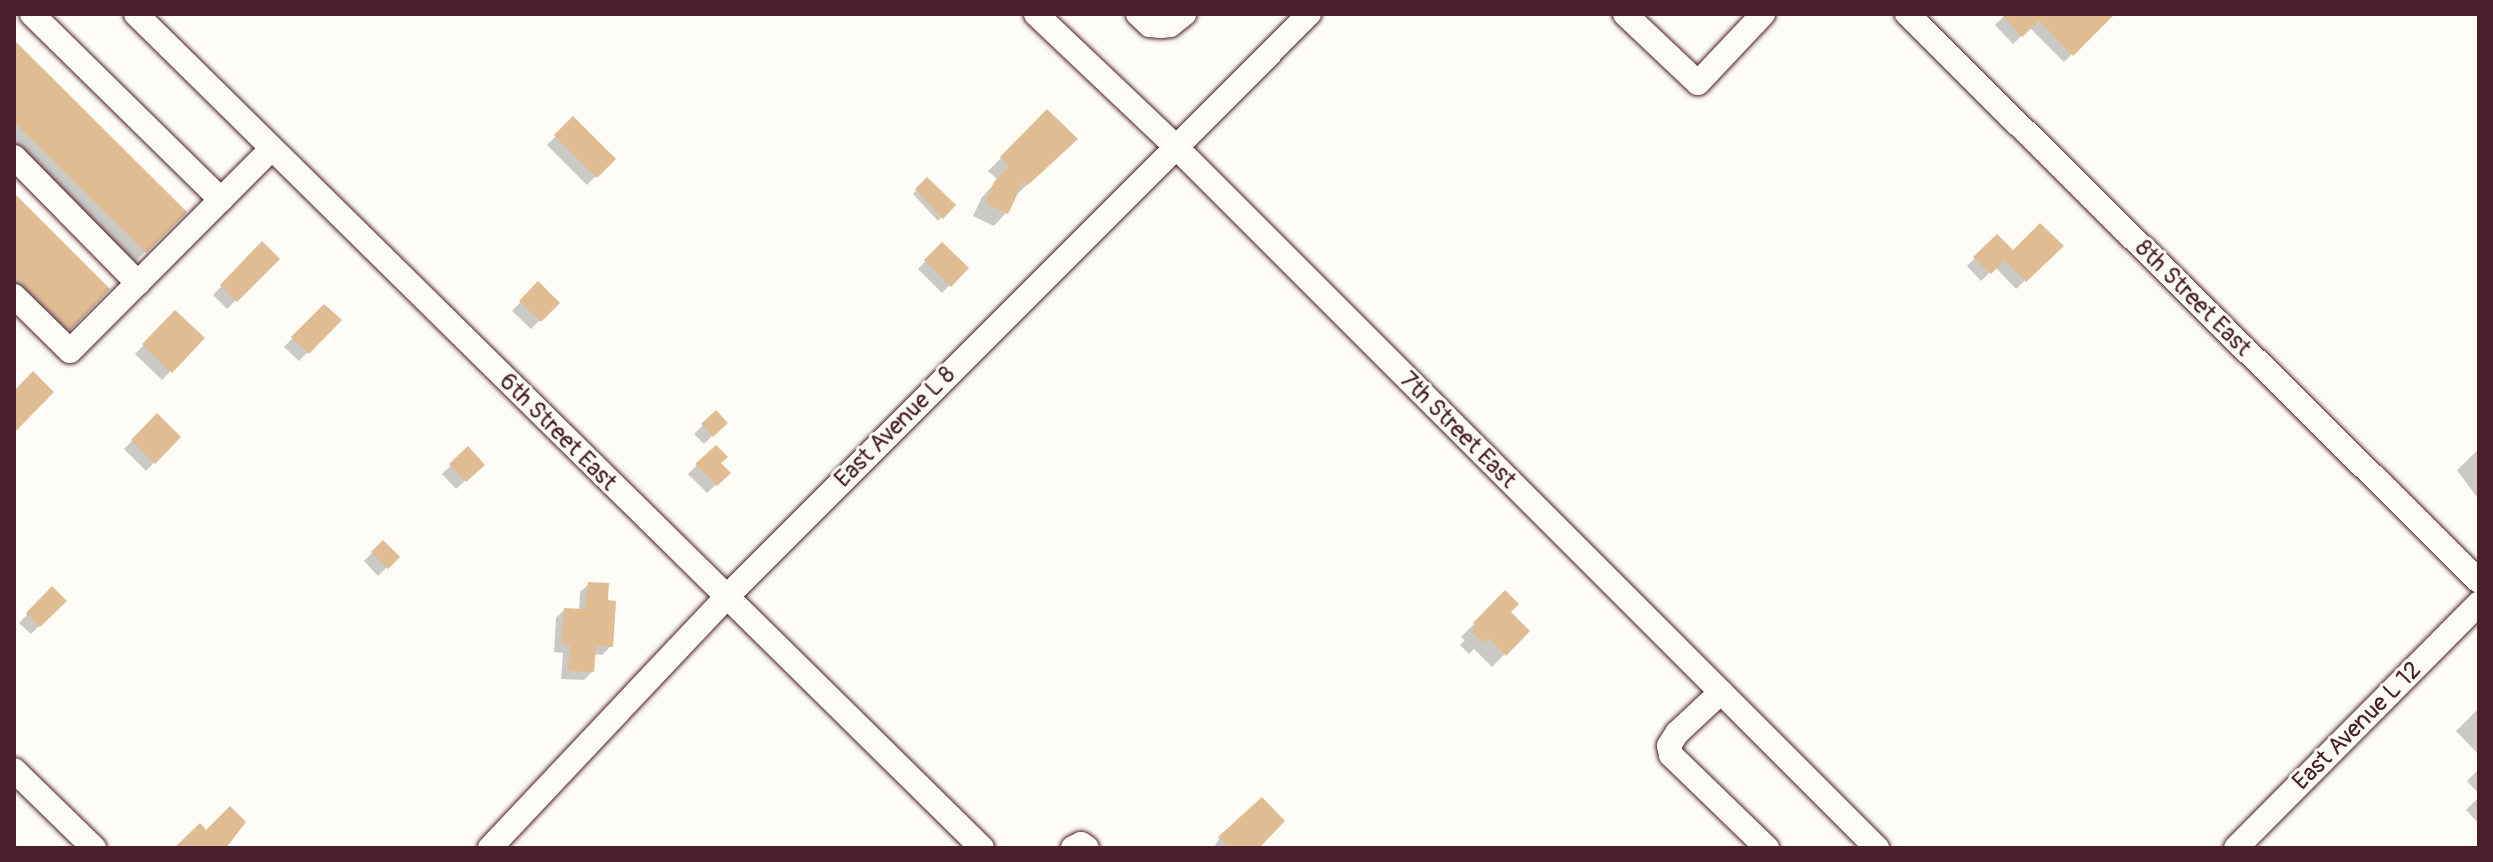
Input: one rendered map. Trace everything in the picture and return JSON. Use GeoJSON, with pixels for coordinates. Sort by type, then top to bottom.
{"type":"FeatureCollection","features":[{"type":"Feature","properties":{"kind":"street"},"geometry":{"type":"LineString","coordinates":[[14,19],[19,14]]}},
{"type":"Feature","properties":{"kind":"street"},"geometry":{"type":"LineString","coordinates":[[32,14],[221,200]]}},
{"type":"Feature","properties":{"kind":"street","name":"6th Street East"},"geometry":{"type":"LineString","coordinates":[[136,14],[982,848]]}},
{"type":"Feature","properties":{"kind":"street","name":"7th Street East"},"geometry":{"type":"LineString","coordinates":[[1036,14],[1175,146],[1877,848]]}},
{"type":"Feature","properties":{"kind":"street"},"geometry":{"type":"LineString","coordinates":[[1138,14],[1150,25],[1161,26],[1170,25],[1184,14]]}},
{"type":"Feature","properties":{"kind":"street","name":"East Avenue L 8"},"geometry":{"type":"LineString","coordinates":[[490,848],[726,598],[1309,14]]}},
{"type":"Feature","properties":{"kind":"street"},"geometry":{"type":"LineString","coordinates":[[1625,14],[1698,83],[1763,14]]}},
{"type":"Feature","properties":{"kind":"street","name":"8th Street East"},"geometry":{"type":"LineString","coordinates":[[1907,14],[2479,581]]}},
{"type":"Feature","properties":{"kind":"street"},"geometry":{"type":"LineString","coordinates":[[14,296],[70,351],[271,149]]}},
{"type":"Feature","properties":{"kind":"street"},"geometry":{"type":"LineString","coordinates":[[14,157],[138,283]]}},
{"type":"Feature","properties":{"kind":"street","name":"East Avenue L 12"},"geometry":{"type":"LineString","coordinates":[[2236,848],[2479,603]]}},
{"type":"Feature","properties":{"kind":"street"},"geometry":{"type":"LineString","coordinates":[[1721,692],[1677,733],[1669,746],[1671,755],[1767,848]]}},
{"type":"Feature","properties":{"kind":"street"},"geometry":{"type":"LineString","coordinates":[[14,770],[94,848]]}},
{"type":"Feature","properties":{"kind":"street"},"geometry":{"type":"LineString","coordinates":[[1073,848],[1081,844],[1087,848]]}},
{"type":"Feature","properties":{"kind":"building"},"geometry":{"type":"Polygon","coordinates":[[[2001,14],[2115,14],[2073,56],[2039,21],[2022,37],[2001,14]]]}},
{"type":"Feature","properties":{"kind":"building"},"geometry":{"type":"Polygon","coordinates":[[[14,40],[187,212],[146,253],[14,122],[14,40]]]}},
{"type":"Feature","properties":{"kind":"building"},"geometry":{"type":"Polygon","coordinates":[[[1047,109],[1078,139],[1028,185],[1023,182],[1008,214],[985,203],[994,182],[1009,166],[1000,157],[1047,109]]]}},
{"type":"Feature","properties":{"kind":"building"},"geometry":{"type":"Polygon","coordinates":[[[573,116],[616,159],[597,178],[554,135],[573,116]]]}},
{"type":"Feature","properties":{"kind":"building"},"geometry":{"type":"Polygon","coordinates":[[[927,177],[956,205],[943,219],[915,189],[927,177]]]}},
{"type":"Feature","properties":{"kind":"building"},"geometry":{"type":"Polygon","coordinates":[[[14,193],[110,289],[70,330],[14,275],[14,193]]]}},
{"type":"Feature","properties":{"kind":"building"},"geometry":{"type":"Polygon","coordinates":[[[2040,223],[2064,246],[2026,282],[2005,260],[1991,274],[1973,257],[1997,234],[2013,250],[2040,223]]]}},
{"type":"Feature","properties":{"kind":"building"},"geometry":{"type":"Polygon","coordinates":[[[262,241],[280,259],[237,302],[220,285],[262,241]]]}},
{"type":"Feature","properties":{"kind":"building"},"geometry":{"type":"Polygon","coordinates":[[[942,242],[969,268],[951,287],[924,260],[942,242]]]}},
{"type":"Feature","properties":{"kind":"building"},"geometry":{"type":"Polygon","coordinates":[[[538,281],[560,303],[541,322],[519,301],[538,281]]]}},
{"type":"Feature","properties":{"kind":"building"},"geometry":{"type":"Polygon","coordinates":[[[324,304],[342,320],[309,354],[291,337],[324,304]]]}},
{"type":"Feature","properties":{"kind":"building"},"geometry":{"type":"Polygon","coordinates":[[[175,310],[205,338],[172,373],[142,344],[175,310]]]}},
{"type":"Feature","properties":{"kind":"building"},"geometry":{"type":"Polygon","coordinates":[[[33,371],[54,392],[14,433],[14,391],[33,371]]]}},
{"type":"Feature","properties":{"kind":"building"},"geometry":{"type":"Polygon","coordinates":[[[716,410],[728,423],[713,437],[701,424],[716,410]]]}},
{"type":"Feature","properties":{"kind":"building"},"geometry":{"type":"Polygon","coordinates":[[[157,413],[181,437],[155,464],[131,440],[157,413]]]}},
{"type":"Feature","properties":{"kind":"building"},"geometry":{"type":"Polygon","coordinates":[[[716,445],[728,457],[721,463],[731,473],[717,486],[695,464],[716,445]]]}},
{"type":"Feature","properties":{"kind":"building"},"geometry":{"type":"Polygon","coordinates":[[[468,446],[485,465],[466,482],[449,464],[468,446]]]}},
{"type":"Feature","properties":{"kind":"building"},"geometry":{"type":"Polygon","coordinates":[[[383,540],[400,557],[388,569],[371,552],[383,540]]]}},
{"type":"Feature","properties":{"kind":"building"},"geometry":{"type":"Polygon","coordinates":[[[588,582],[609,583],[608,600],[616,601],[613,647],[596,646],[594,672],[568,671],[570,645],[561,644],[564,608],[585,609],[588,582]]]}},
{"type":"Feature","properties":{"kind":"building"},"geometry":{"type":"Polygon","coordinates":[[[52,586],[67,601],[40,627],[26,613],[52,586]]]}},
{"type":"Feature","properties":{"kind":"building"},"geometry":{"type":"Polygon","coordinates":[[[1505,590],[1519,604],[1511,612],[1530,631],[1506,656],[1488,638],[1483,643],[1471,631],[1476,626],[1473,623],[1505,590]]]}},
{"type":"Feature","properties":{"kind":"building"},"geometry":{"type":"Polygon","coordinates":[[[1262,797],[1285,821],[1259,848],[1229,848],[1218,837],[1262,797]]]}},
{"type":"Feature","properties":{"kind":"building"},"geometry":{"type":"Polygon","coordinates":[[[230,806],[246,822],[226,848],[174,848],[200,823],[206,830],[230,806]]]}}]}
